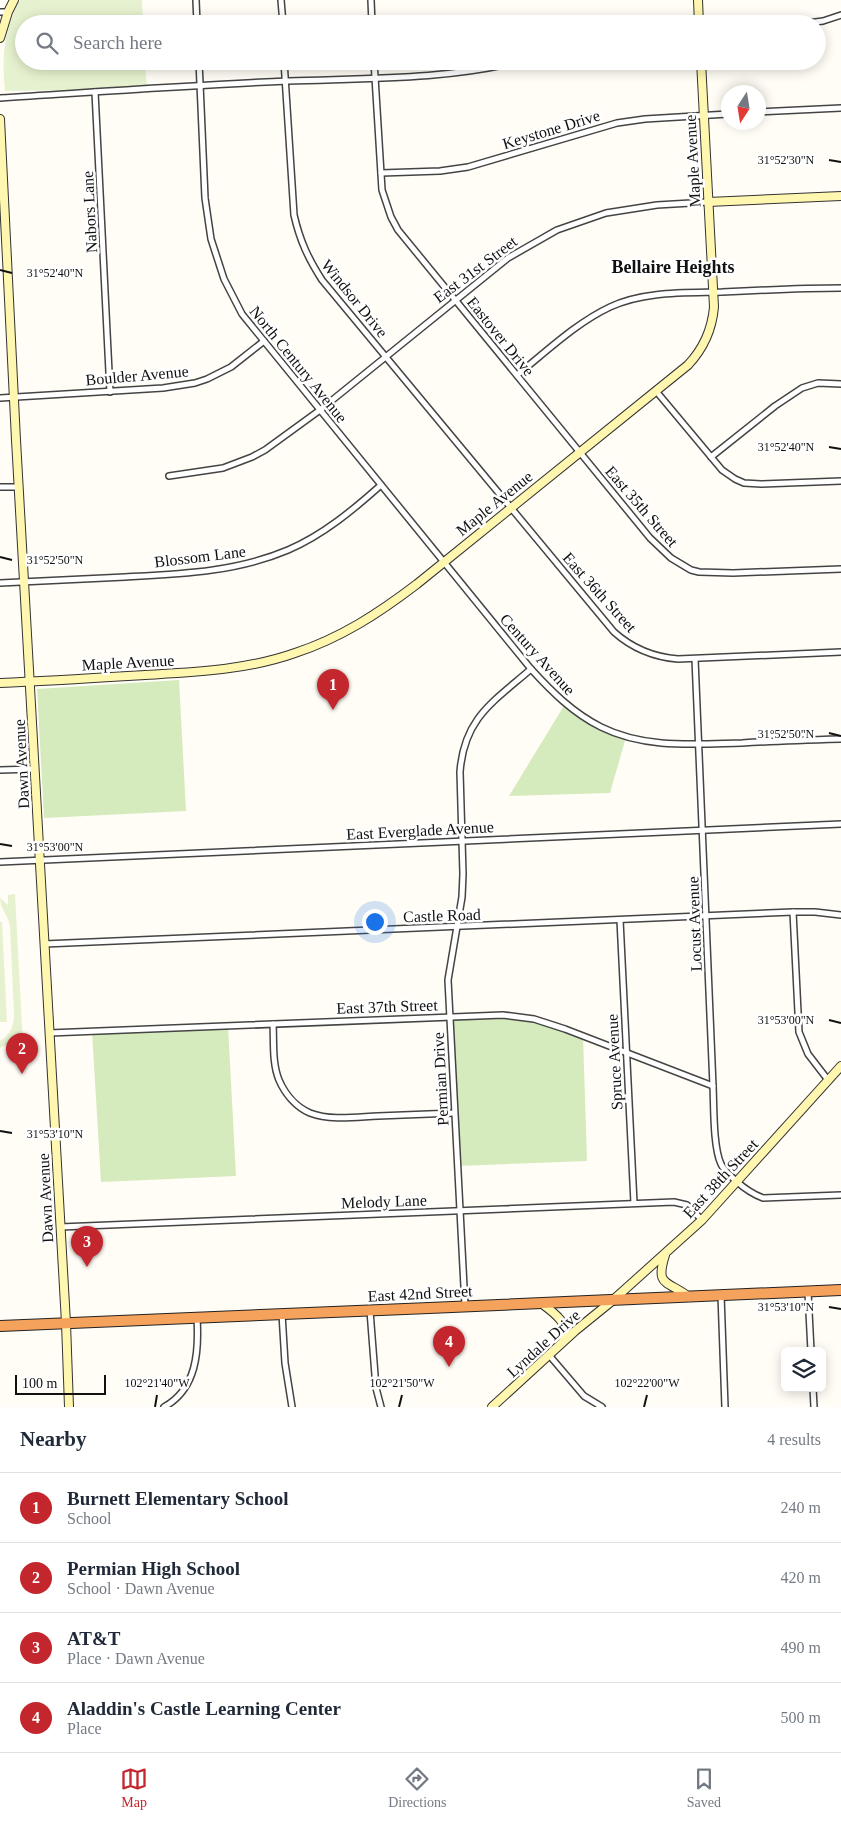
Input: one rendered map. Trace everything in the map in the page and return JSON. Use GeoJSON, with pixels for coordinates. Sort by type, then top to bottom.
{"type":"FeatureCollection","features":[{"type":"Feature","properties":{"kind":"highway","name":"East 42nd Street"},"geometry":{"type":"LineString","coordinates":[[0,1326],[841,1290]]}},
{"type":"Feature","properties":{"kind":"street"},"geometry":{"type":"LineString","coordinates":[[0,38],[4,12],[14,0]]}},
{"type":"Feature","properties":{"kind":"street"},"geometry":{"type":"LineString","coordinates":[[196,0],[197,15]]}},
{"type":"Feature","properties":{"kind":"street"},"geometry":{"type":"LineString","coordinates":[[281,0],[282,15]]}},
{"type":"Feature","properties":{"kind":"street"},"geometry":{"type":"LineString","coordinates":[[371,0],[372,15]]}},
{"type":"Feature","properties":{"kind":"street"},"geometry":{"type":"LineString","coordinates":[[698,0],[699,15]]}},
{"type":"Feature","properties":{"kind":"street"},"geometry":{"type":"LineString","coordinates":[[826,20],[841,15]]}},
{"type":"Feature","properties":{"kind":"street","name":"North Century Avenue"},"geometry":{"type":"LineString","coordinates":[[199,70],[206,198],[211,240],[224,280],[242,314],[444,562]]}},
{"type":"Feature","properties":{"kind":"street","name":"Windsor Drive"},"geometry":{"type":"LineString","coordinates":[[285,70],[294,215],[300,238],[309,260],[322,280],[510,507]]}},
{"type":"Feature","properties":{"kind":"street","name":"Eastover Drive"},"geometry":{"type":"LineString","coordinates":[[375,70],[382,190],[398,230],[580,451]]}},
{"type":"Feature","properties":{"kind":"street"},"geometry":{"type":"LineString","coordinates":[[0,98],[286,81],[375,78],[478,70]]}},
{"type":"Feature","properties":{"kind":"street","name":"Maple Avenue"},"geometry":{"type":"LineString","coordinates":[[0,683],[224,669],[250,665],[294,654],[324,642],[353,628],[395,601],[688,364],[704,345],[713,320],[702,70]]}},
{"type":"Feature","properties":{"kind":"street","name":"Nabors Lane"},"geometry":{"type":"LineString","coordinates":[[95,92],[110,392]]}},
{"type":"Feature","properties":{"kind":"street"},"geometry":{"type":"LineString","coordinates":[[766,112],[841,108]]}},
{"type":"Feature","properties":{"kind":"street","name":"Keystone Drive"},"geometry":{"type":"LineString","coordinates":[[381,173],[430,172],[458,169],[617,123],[721,114]]}},
{"type":"Feature","properties":{"kind":"street","name":"Dawn Avenue"},"geometry":{"type":"LineString","coordinates":[[0,120],[66,1323],[68,1407]]}},
{"type":"Feature","properties":{"kind":"street","name":"East 31st Street"},"geometry":{"type":"LineString","coordinates":[[169,476],[223,468],[252,458],[273,445],[320,410],[508,258],[557,230],[606,213],[656,205],[841,196]]}},
{"type":"Feature","properties":{"kind":"street"},"geometry":{"type":"LineString","coordinates":[[517,375],[602,311],[617,304],[646,296],[841,288]]}},
{"type":"Feature","properties":{"kind":"street","name":"Boulder Avenue"},"geometry":{"type":"LineString","coordinates":[[0,398],[181,386],[207,379],[244,359],[264,341]]}},
{"type":"Feature","properties":{"kind":"street"},"geometry":{"type":"LineString","coordinates":[[711,457],[775,406],[802,388],[818,382],[841,384]]}},
{"type":"Feature","properties":{"kind":"street"},"geometry":{"type":"LineString","coordinates":[[656,391],[729,476],[751,484],[841,482]]}},
{"type":"Feature","properties":{"kind":"street","name":"East 35th Street"},"geometry":{"type":"LineString","coordinates":[[580,451],[650,538],[671,558],[691,570],[711,573],[733,573],[841,569]]}},
{"type":"Feature","properties":{"kind":"street","name":"Blossom Lane"},"geometry":{"type":"LineString","coordinates":[[0,583],[195,573],[225,569],[253,562],[289,549],[323,531],[354,509],[381,485]]}},
{"type":"Feature","properties":{"kind":"street"},"geometry":{"type":"LineString","coordinates":[[0,487],[19,486]]}},
{"type":"Feature","properties":{"kind":"street","name":"East 36th Street"},"geometry":{"type":"LineString","coordinates":[[510,507],[603,620],[623,640],[641,651],[678,659],[841,652]]}},
{"type":"Feature","properties":{"kind":"street","name":"Century Avenue"},"geometry":{"type":"LineString","coordinates":[[444,562],[531,669],[565,704],[601,727],[622,736],[673,744],[841,739]]}},
{"type":"Feature","properties":{"kind":"street","name":"Locust Avenue"},"geometry":{"type":"LineString","coordinates":[[695,659],[716,1137],[720,1161],[737,1182]]}},
{"type":"Feature","properties":{"kind":"street","name":"Permian Drive"},"geometry":{"type":"LineString","coordinates":[[465,1306],[448,980],[462,897],[461,756],[472,726],[482,713],[531,669]]}},
{"type":"Feature","properties":{"kind":"street"},"geometry":{"type":"LineString","coordinates":[[0,770],[35,769]]}},
{"type":"Feature","properties":{"kind":"street","name":"East Everglade Avenue"},"geometry":{"type":"LineString","coordinates":[[0,862],[841,824]]}},
{"type":"Feature","properties":{"kind":"street"},"geometry":{"type":"LineString","coordinates":[[793,912],[799,1032],[808,1054],[828,1080]]}},
{"type":"Feature","properties":{"kind":"street","name":"Castle Road"},"geometry":{"type":"LineString","coordinates":[[44,944],[793,912],[841,915]]}},
{"type":"Feature","properties":{"kind":"street","name":"Spruce Avenue"},"geometry":{"type":"LineString","coordinates":[[620,920],[634,1203]]}},
{"type":"Feature","properties":{"kind":"street","name":"East 37th Street"},"geometry":{"type":"LineString","coordinates":[[49,1033],[503,1015],[534,1019],[565,1029],[713,1086]]}},
{"type":"Feature","properties":{"kind":"street"},"geometry":{"type":"LineString","coordinates":[[273,1024],[274,1057],[278,1078],[292,1100],[305,1110],[318,1116],[340,1118],[454,1113]]}},
{"type":"Feature","properties":{"kind":"street","name":"East 38th Street"},"geometry":{"type":"LineString","coordinates":[[612,1301],[702,1220],[841,1066]]}},
{"type":"Feature","properties":{"kind":"street"},"geometry":{"type":"LineString","coordinates":[[737,1182],[751,1193],[762,1198],[841,1195]]}},
{"type":"Feature","properties":{"kind":"street","name":"Melody Lane"},"geometry":{"type":"LineString","coordinates":[[60,1227],[634,1203],[682,1203],[691,1208],[702,1220]]}},
{"type":"Feature","properties":{"kind":"street"},"geometry":{"type":"LineString","coordinates":[[665,1253],[660,1268],[661,1276],[667,1284],[689,1297]]}},
{"type":"Feature","properties":{"kind":"street"},"geometry":{"type":"LineString","coordinates":[[808,1292],[811,1347]]}},
{"type":"Feature","properties":{"kind":"street"},"geometry":{"type":"LineString","coordinates":[[721,1295],[725,1407]]}},
{"type":"Feature","properties":{"kind":"street","name":"Lyndale Drive"},"geometry":{"type":"LineString","coordinates":[[492,1407],[563,1342],[612,1301]]}},
{"type":"Feature","properties":{"kind":"street"},"geometry":{"type":"LineString","coordinates":[[541,1303],[559,1318],[564,1325],[566,1333],[563,1342]]}},
{"type":"Feature","properties":{"kind":"street"},"geometry":{"type":"LineString","coordinates":[[370,1310],[376,1388],[381,1407]]}},
{"type":"Feature","properties":{"kind":"street"},"geometry":{"type":"LineString","coordinates":[[282,1314],[285,1363],[292,1407]]}},
{"type":"Feature","properties":{"kind":"street"},"geometry":{"type":"LineString","coordinates":[[164,1407],[180,1393],[192,1374],[197,1355],[197,1317]]}},
{"type":"Feature","properties":{"kind":"street"},"geometry":{"type":"LineString","coordinates":[[549,1355],[584,1396],[602,1407]]}},
{"type":"Feature","properties":{"kind":"street"},"geometry":{"type":"LineString","coordinates":[[813,1392],[814,1407]]}},
{"type":"Feature","properties":{"kind":"green space"},"geometry":{"type":"Polygon","coordinates":[[[20,0],[142,0],[143,15],[15,15],[15,70],[146,70],[147,89],[5,91],[5,44],[14,11],[20,0]]]}},
{"type":"Feature","properties":{"kind":"green space"},"geometry":{"type":"Polygon","coordinates":[[[179,680],[186,811],[44,818],[37,689],[179,680]]]}},
{"type":"Feature","properties":{"kind":"green space"},"geometry":{"type":"Polygon","coordinates":[[[565,704],[578,713],[626,737],[610,793],[509,796],[565,704]]]}},
{"type":"Feature","properties":{"kind":"green space"},"geometry":{"type":"Polygon","coordinates":[[[15,894],[23,1045],[16,1045],[15,1035],[7,1044],[0,1048],[0,1041],[9,1033],[14,1015],[10,926],[0,898],[8,905],[8,895],[15,894]]]}},
{"type":"Feature","properties":{"kind":"green space"},"geometry":{"type":"Polygon","coordinates":[[[0,922],[2,922],[7,1022],[0,1022],[0,922]]]}},
{"type":"Feature","properties":{"kind":"green space"},"geometry":{"type":"Polygon","coordinates":[[[503,1015],[533,1019],[583,1036],[587,1161],[457,1166],[450,1016],[503,1015]]]}},
{"type":"Feature","properties":{"kind":"green space"},"geometry":{"type":"Polygon","coordinates":[[[228,1026],[236,1176],[101,1182],[92,1031],[228,1026]]]}},
{"type":"Feature","properties":{"kind":"place","name":"Burnett Elementary School"},"geometry":{"type":"Point","coordinates":[333,710]}},
{"type":"Feature","properties":{"kind":"place","name":"Permian High School"},"geometry":{"type":"Point","coordinates":[22,1074]}},
{"type":"Feature","properties":{"kind":"place","name":"AT&T"},"geometry":{"type":"Point","coordinates":[87,1267]}},
{"type":"Feature","properties":{"kind":"place","name":"Aladdin's Castle Learning Center"},"geometry":{"type":"Point","coordinates":[449,1367]}},
{"type":"Feature","properties":{"kind":"district","name":"Bellaire Heights"},"geometry":{"type":"Point","coordinates":[673,267]}}]}
